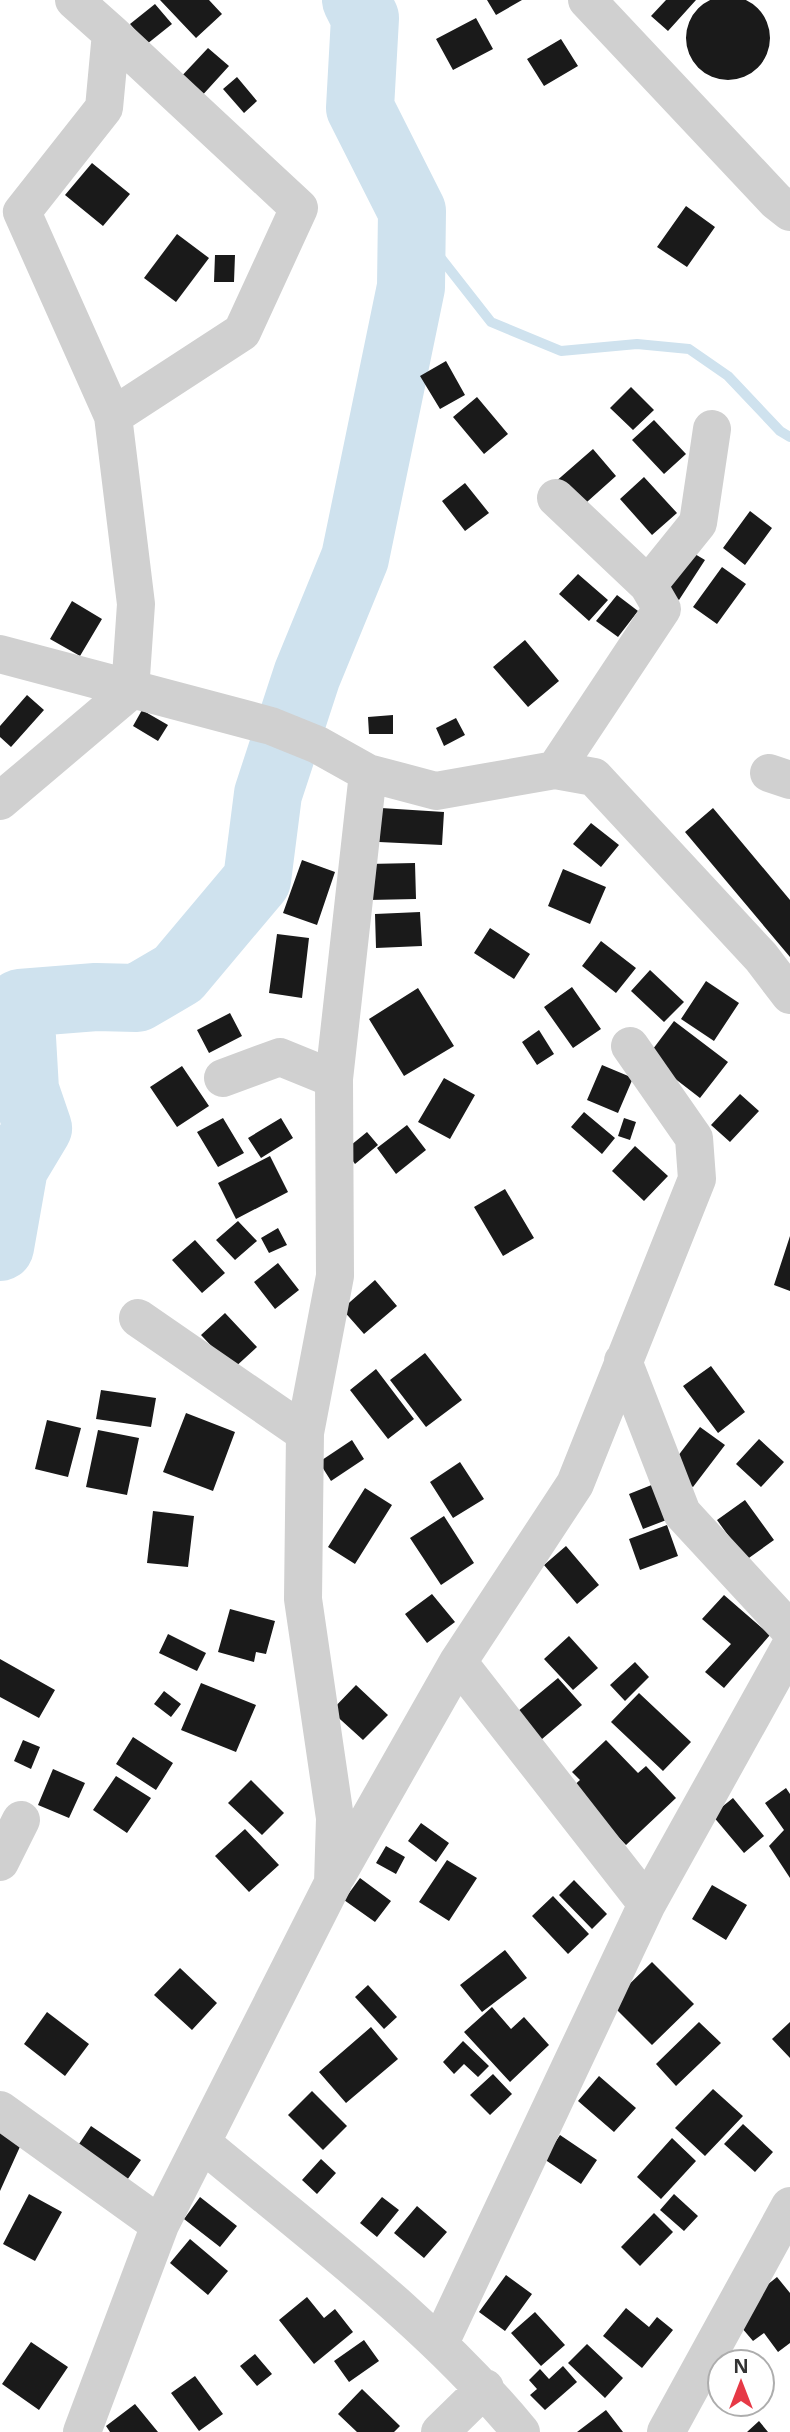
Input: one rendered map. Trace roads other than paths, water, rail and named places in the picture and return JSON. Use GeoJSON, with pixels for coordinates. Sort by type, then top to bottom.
{"type":"FeatureCollection","features":[{"type":"Feature","properties":{"kind":"street"},"geometry":{"type":"LineString","coordinates":[[75,0],[299,208],[242,332],[113,416]]}},
{"type":"Feature","properties":{"kind":"street"},"geometry":{"type":"LineString","coordinates":[[587,0],[785,199]]}},
{"type":"Feature","properties":{"kind":"street"},"geometry":{"type":"LineString","coordinates":[[0,801],[130,691],[136,604],[113,416],[11,204],[104,108],[111,33]]}},
{"type":"Feature","properties":{"kind":"street"},"geometry":{"type":"LineString","coordinates":[[648,585],[698,523],[712,429]]}},
{"type":"Feature","properties":{"kind":"street"},"geometry":{"type":"LineString","coordinates":[[555,770],[663,609],[648,585],[556,498]]}},
{"type":"Feature","properties":{"kind":"street"},"geometry":{"type":"LineString","coordinates":[[0,654],[130,691],[271,726],[318,745],[368,773],[436,791],[555,770],[594,777],[761,957],[790,995]]}},
{"type":"Feature","properties":{"kind":"street"},"geometry":{"type":"LineString","coordinates":[[333,1883],[335,1818],[303,1599],[306,1433],[335,1276],[334,1079],[368,773]]}},
{"type":"Feature","properties":{"kind":"street"},"geometry":{"type":"LineString","coordinates":[[82,2432],[160,2225],[333,1883],[458,1662],[575,1484],[697,1179],[694,1138],[630,1046]]}},
{"type":"Feature","properties":{"kind":"street"},"geometry":{"type":"LineString","coordinates":[[223,1078],[280,1058],[334,1079]]}},
{"type":"Feature","properties":{"kind":"street"},"geometry":{"type":"LineString","coordinates":[[138,1318],[306,1433]]}},
{"type":"Feature","properties":{"kind":"street"},"geometry":{"type":"LineString","coordinates":[[623,1361],[682,1513],[790,1630]]}},
{"type":"Feature","properties":{"kind":"street"},"geometry":{"type":"LineString","coordinates":[[440,2343],[647,1904],[790,1647]]}},
{"type":"Feature","properties":{"kind":"street"},"geometry":{"type":"LineString","coordinates":[[458,1662],[647,1904]]}},
{"type":"Feature","properties":{"kind":"street"},"geometry":{"type":"LineString","coordinates":[[0,1862],[21,1820]]}},
{"type":"Feature","properties":{"kind":"street"},"geometry":{"type":"LineString","coordinates":[[0,2110],[160,2225]]}},
{"type":"Feature","properties":{"kind":"street"},"geometry":{"type":"LineString","coordinates":[[202,2143],[440,2343],[485,2388],[521,2432]]}},
{"type":"Feature","properties":{"kind":"street"},"geometry":{"type":"LineString","coordinates":[[666,2432],[790,2206]]}},
{"type":"Feature","properties":{"kind":"street"},"geometry":{"type":"LineString","coordinates":[[440,2432],[485,2388]]}},
{"type":"Feature","properties":{"kind":"waterway"},"geometry":{"type":"LineString","coordinates":[[0,1247],[14,1168],[38,1128],[25,1090],[20,1003],[96,997],[137,998],[178,974],[257,880],[268,794],[307,675],[355,558],[411,287],[412,211],[360,108],[365,18],[356,0]]}},
{"type":"Feature","properties":{"kind":"waterway"},"geometry":{"type":"LineString","coordinates":[[412,211],[440,257],[491,322],[561,351],[637,344],[689,349],[728,376],[780,431],[790,437]]}}]}
